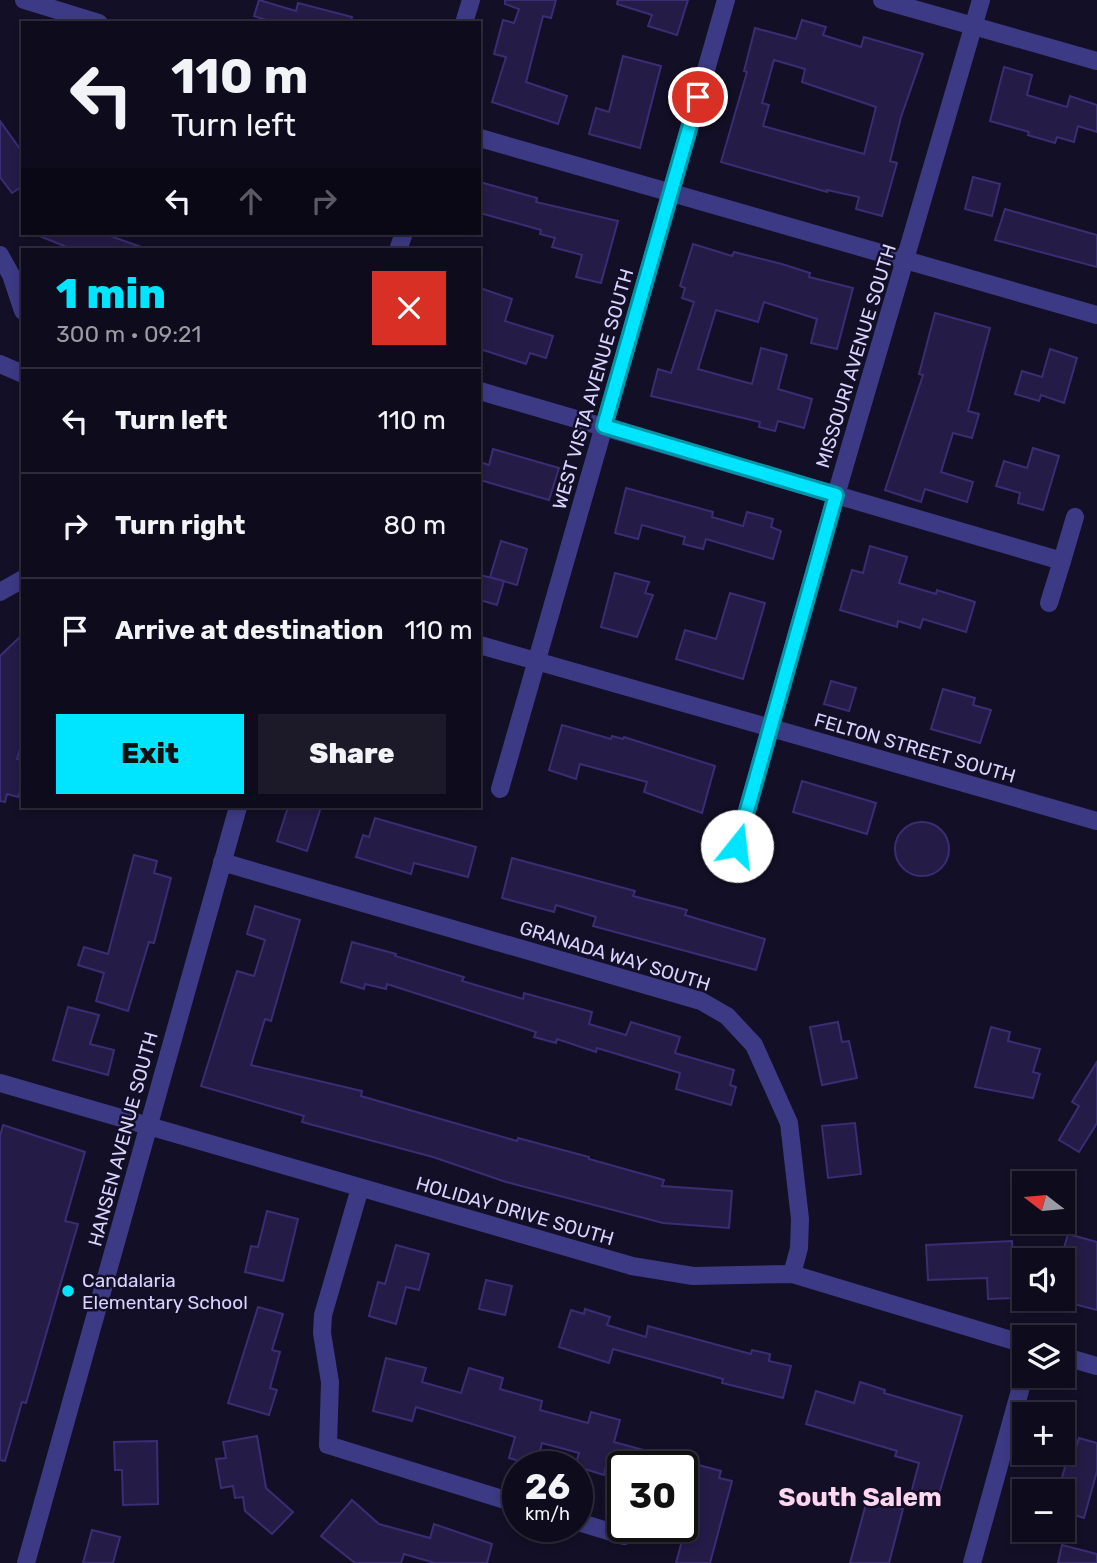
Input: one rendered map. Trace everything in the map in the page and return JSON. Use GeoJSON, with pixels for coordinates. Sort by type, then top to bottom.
{"type":"FeatureCollection","features":[{"type":"Feature","properties":{"kind":"street"},"geometry":{"type":"LineString","coordinates":[[24,0],[92,21]]}},
{"type":"Feature","properties":{"kind":"street"},"geometry":{"type":"LineString","coordinates":[[465,21],[471,0]]}},
{"type":"Feature","properties":{"kind":"street","name":"WEST VISTA AVENUE SOUTH"},"geometry":{"type":"LineString","coordinates":[[500,789],[726,0]]}},
{"type":"Feature","properties":{"kind":"street"},"geometry":{"type":"LineString","coordinates":[[882,0],[1097,61]]}},
{"type":"Feature","properties":{"kind":"street","name":"MISSOURI AVENUE SOUTH"},"geometry":{"type":"LineString","coordinates":[[737,846],[836,495],[907,261],[981,0]]}},
{"type":"Feature","properties":{"kind":"street"},"geometry":{"type":"LineString","coordinates":[[481,138],[1097,315]]}},
{"type":"Feature","properties":{"kind":"street"},"geometry":{"type":"LineString","coordinates":[[0,255],[11,275],[21,305]]}},
{"type":"Feature","properties":{"kind":"street"},"geometry":{"type":"LineString","coordinates":[[0,364],[21,373]]}},
{"type":"Feature","properties":{"kind":"street"},"geometry":{"type":"LineString","coordinates":[[481,391],[1062,561]]}},
{"type":"Feature","properties":{"kind":"street"},"geometry":{"type":"LineString","coordinates":[[1049,603],[1075,517]]}},
{"type":"Feature","properties":{"kind":"street"},"geometry":{"type":"LineString","coordinates":[[0,592],[21,580]]}},
{"type":"Feature","properties":{"kind":"street","name":"FELTON STREET SOUTH"},"geometry":{"type":"LineString","coordinates":[[481,645],[1097,821]]}},
{"type":"Feature","properties":{"kind":"street","name":"HANSEN AVENUE SOUTH"},"geometry":{"type":"LineString","coordinates":[[26,1563],[238,808]]}},
{"type":"Feature","properties":{"kind":"street","name":"GRANADA WAY SOUTH"},"geometry":{"type":"LineString","coordinates":[[222,862],[701,1001],[727,1016],[754,1045],[789,1123],[800,1219],[799,1248],[792,1274]]}},
{"type":"Feature","properties":{"kind":"street","name":"HOLIDAY DRIVE SOUTH"},"geometry":{"type":"LineString","coordinates":[[0,1083],[632,1266],[694,1276],[792,1274],[1012,1340]]}},
{"type":"Feature","properties":{"kind":"street"},"geometry":{"type":"LineString","coordinates":[[360,1188],[323,1315],[321,1333],[330,1382],[328,1445],[502,1499]]}},
{"type":"Feature","properties":{"kind":"street"},"geometry":{"type":"LineString","coordinates":[[1075,1360],[1097,1366]]}},
{"type":"Feature","properties":{"kind":"street"},"geometry":{"type":"LineString","coordinates":[[972,1563],[1021,1388]]}},
{"type":"Feature","properties":{"kind":"building"},"geometry":{"type":"Polygon","coordinates":[[[259,0],[296,11],[298,3],[352,17],[351,21],[269,21],[254,16],[259,0]]]}},
{"type":"Feature","properties":{"kind":"building"},"geometry":{"type":"Polygon","coordinates":[[[505,0],[556,0],[551,18],[543,16],[526,82],[567,96],[558,124],[492,102],[506,57],[494,54],[503,20],[514,23],[519,9],[505,4],[505,0]]]}},
{"type":"Feature","properties":{"kind":"building"},"geometry":{"type":"Polygon","coordinates":[[[618,0],[688,0],[677,35],[648,26],[652,15],[617,4],[618,0]]]}},
{"type":"Feature","properties":{"kind":"building"},"geometry":{"type":"Polygon","coordinates":[[[802,20],[826,27],[823,35],[861,47],[864,37],[923,54],[901,117],[890,161],[897,163],[882,216],[856,209],[859,197],[827,192],[721,162],[747,72],[744,71],[755,28],[796,39],[802,20]],[[774,60],[762,103],[769,105],[763,126],[864,154],[876,107],[802,82],[805,69],[774,60]]]}},
{"type":"Feature","properties":{"kind":"building"},"geometry":{"type":"Polygon","coordinates":[[[623,56],[661,66],[640,148],[589,134],[596,108],[609,112],[623,56]]]}},
{"type":"Feature","properties":{"kind":"building"},"geometry":{"type":"Polygon","coordinates":[[[1004,67],[1032,75],[1027,95],[1067,107],[1070,96],[1097,105],[1097,132],[1078,126],[1074,142],[1057,137],[1055,143],[990,121],[1004,67]]]}},
{"type":"Feature","properties":{"kind":"building"},"geometry":{"type":"Polygon","coordinates":[[[0,121],[21,150],[21,187],[12,193],[0,177],[0,121]]]}},
{"type":"Feature","properties":{"kind":"building"},"geometry":{"type":"Polygon","coordinates":[[[973,177],[1000,184],[992,216],[965,209],[973,177]]]}},
{"type":"Feature","properties":{"kind":"building"},"geometry":{"type":"Polygon","coordinates":[[[481,182],[537,198],[536,202],[618,221],[601,283],[576,277],[582,255],[552,247],[555,238],[540,234],[541,230],[481,213],[481,182]]]}},
{"type":"Feature","properties":{"kind":"building"},"geometry":{"type":"Polygon","coordinates":[[[1005,209],[1097,235],[1097,267],[995,240],[1005,209]]]}},
{"type":"Feature","properties":{"kind":"building"},"geometry":{"type":"Polygon","coordinates":[[[37,235],[108,235],[144,248],[69,248],[37,235]]]}},
{"type":"Feature","properties":{"kind":"building"},"geometry":{"type":"Polygon","coordinates":[[[693,244],[732,256],[734,252],[782,264],[810,273],[809,277],[853,288],[837,349],[811,343],[817,319],[764,302],[758,322],[716,310],[698,369],[752,384],[761,348],[787,355],[778,389],[812,399],[804,428],[778,421],[775,431],[759,427],[760,422],[651,396],[658,369],[671,373],[694,302],[682,298],[685,288],[680,286],[693,244]]]}},
{"type":"Feature","properties":{"kind":"building"},"geometry":{"type":"Polygon","coordinates":[[[481,288],[512,299],[505,321],[553,336],[546,358],[530,353],[526,364],[481,349],[481,288]]]}},
{"type":"Feature","properties":{"kind":"building"},"geometry":{"type":"Polygon","coordinates":[[[935,313],[990,328],[968,411],[979,414],[972,438],[953,433],[941,472],[973,482],[967,502],[925,489],[921,502],[885,490],[923,375],[919,374],[935,313]]]}},
{"type":"Feature","properties":{"kind":"building"},"geometry":{"type":"Polygon","coordinates":[[[1050,349],[1077,358],[1064,403],[1041,395],[1039,401],[1015,394],[1022,371],[1042,377],[1050,349]]]}},
{"type":"Feature","properties":{"kind":"building"},"geometry":{"type":"Polygon","coordinates":[[[1033,448],[1059,456],[1043,510],[1018,503],[1020,493],[996,486],[1004,461],[1027,468],[1033,448]]]}},
{"type":"Feature","properties":{"kind":"building"},"geometry":{"type":"Polygon","coordinates":[[[493,449],[559,468],[549,500],[481,480],[481,462],[489,465],[493,449]]]}},
{"type":"Feature","properties":{"kind":"building"},"geometry":{"type":"Polygon","coordinates":[[[626,488],[713,512],[712,517],[743,526],[747,512],[773,519],[771,527],[781,531],[773,559],[706,539],[703,549],[683,544],[685,537],[642,525],[638,539],[615,533],[626,488]]]}},
{"type":"Feature","properties":{"kind":"building"},"geometry":{"type":"Polygon","coordinates":[[[501,541],[527,549],[517,585],[490,577],[501,541]]]}},
{"type":"Feature","properties":{"kind":"building"},"geometry":{"type":"Polygon","coordinates":[[[870,546],[907,557],[899,583],[936,594],[937,590],[975,602],[966,632],[923,619],[920,628],[898,621],[897,627],[840,610],[852,570],[863,573],[870,546]]]}},
{"type":"Feature","properties":{"kind":"building"},"geometry":{"type":"Polygon","coordinates":[[[615,573],[649,582],[645,593],[653,595],[637,637],[601,627],[615,573]]]}},
{"type":"Feature","properties":{"kind":"building"},"geometry":{"type":"Polygon","coordinates":[[[481,575],[504,581],[497,605],[481,600],[481,575]]]}},
{"type":"Feature","properties":{"kind":"building"},"geometry":{"type":"Polygon","coordinates":[[[730,593],[765,603],[743,679],[676,659],[685,630],[716,639],[730,593]]]}},
{"type":"Feature","properties":{"kind":"building"},"geometry":{"type":"Polygon","coordinates":[[[21,636],[21,745],[17,759],[21,760],[21,787],[18,797],[7,794],[5,802],[0,801],[0,656],[21,636]]]}},
{"type":"Feature","properties":{"kind":"building"},"geometry":{"type":"Polygon","coordinates":[[[831,681],[856,688],[849,711],[824,704],[831,681]]]}},
{"type":"Feature","properties":{"kind":"building"},"geometry":{"type":"Polygon","coordinates":[[[943,689],[975,698],[973,705],[991,710],[980,743],[931,729],[943,689]]]}},
{"type":"Feature","properties":{"kind":"building"},"geometry":{"type":"Polygon","coordinates":[[[562,725],[611,739],[612,736],[624,737],[715,766],[702,813],[644,792],[647,782],[580,764],[576,779],[549,770],[562,725]]]}},
{"type":"Feature","properties":{"kind":"building"},"geometry":{"type":"Polygon","coordinates":[[[802,781],[876,803],[867,834],[793,812],[802,781]]]}},
{"type":"Feature","properties":{"kind":"building"},"geometry":{"type":"Polygon","coordinates":[[[288,808],[321,808],[307,851],[277,841],[288,808]]]}},
{"type":"Feature","properties":{"kind":"building"},"geometry":{"type":"Polygon","coordinates":[[[375,818],[476,847],[468,877],[414,863],[411,874],[356,857],[363,835],[369,837],[375,818]]]}},
{"type":"Feature","properties":{"kind":"building"},"geometry":{"type":"Polygon","coordinates":[[[922,822],[941,830],[949,849],[941,868],[922,876],[903,868],[895,849],[903,830],[922,822]]]}},
{"type":"Feature","properties":{"kind":"building"},"geometry":{"type":"Polygon","coordinates":[[[134,855],[157,861],[154,873],[171,878],[154,943],[149,942],[128,1011],[96,1001],[104,973],[78,965],[84,947],[108,954],[134,855]]]}},
{"type":"Feature","properties":{"kind":"building"},"geometry":{"type":"Polygon","coordinates":[[[512,858],[635,891],[633,896],[687,910],[685,915],[765,939],[756,970],[593,926],[596,917],[556,905],[554,912],[502,898],[512,858]]]}},
{"type":"Feature","properties":{"kind":"building"},"geometry":{"type":"Polygon","coordinates":[[[255,906],[300,920],[271,1021],[265,1019],[251,1065],[362,1091],[361,1096],[517,1141],[518,1138],[589,1157],[664,1180],[662,1186],[732,1191],[729,1228],[663,1223],[506,1182],[433,1157],[302,1122],[304,1116],[201,1086],[237,971],[254,976],[265,940],[247,934],[255,906]]]}},
{"type":"Feature","properties":{"kind":"building"},"geometry":{"type":"Polygon","coordinates":[[[352,942],[396,954],[395,956],[464,977],[462,981],[523,999],[524,993],[592,1012],[589,1024],[626,1035],[631,1022],[680,1037],[675,1053],[734,1070],[730,1085],[736,1087],[731,1105],[676,1089],[680,1073],[597,1048],[596,1052],[557,1039],[556,1043],[534,1037],[536,1032],[387,984],[386,989],[365,984],[364,989],[341,982],[352,942]]]}},
{"type":"Feature","properties":{"kind":"building"},"geometry":{"type":"Polygon","coordinates":[[[68,1007],[99,1015],[90,1044],[114,1050],[108,1075],[53,1060],[68,1007]]]}},
{"type":"Feature","properties":{"kind":"building"},"geometry":{"type":"Polygon","coordinates":[[[838,1022],[842,1042],[849,1041],[857,1078],[822,1085],[810,1027],[838,1022]]]}},
{"type":"Feature","properties":{"kind":"building"},"geometry":{"type":"Polygon","coordinates":[[[991,1027],[1010,1032],[1008,1041],[1040,1049],[1033,1072],[1040,1074],[1033,1098],[975,1087],[991,1027]]]}},
{"type":"Feature","properties":{"kind":"building"},"geometry":{"type":"Polygon","coordinates":[[[1097,1062],[1097,1123],[1079,1152],[1059,1140],[1079,1106],[1072,1102],[1097,1062]]]}},
{"type":"Feature","properties":{"kind":"building"},"geometry":{"type":"Polygon","coordinates":[[[855,1123],[861,1174],[828,1178],[822,1126],[855,1123]]]}},
{"type":"Feature","properties":{"kind":"building"},"geometry":{"type":"Polygon","coordinates":[[[3,1125],[85,1152],[65,1221],[78,1224],[26,1403],[22,1402],[5,1461],[0,1460],[0,1136],[3,1125]]]}},
{"type":"Feature","properties":{"kind":"building"},"geometry":{"type":"Polygon","coordinates":[[[267,1211],[298,1219],[283,1281],[245,1272],[251,1246],[258,1247],[267,1211]]]}},
{"type":"Feature","properties":{"kind":"building"},"geometry":{"type":"Polygon","coordinates":[[[1068,1234],[1097,1242],[1097,1310],[1075,1304],[1075,1248],[1064,1248],[1068,1234]]]}},
{"type":"Feature","properties":{"kind":"building"},"geometry":{"type":"Polygon","coordinates":[[[1012,1241],[1012,1298],[988,1299],[987,1278],[928,1280],[926,1245],[1012,1241]]]}},
{"type":"Feature","properties":{"kind":"building"},"geometry":{"type":"Polygon","coordinates":[[[396,1245],[429,1254],[419,1290],[406,1287],[396,1324],[369,1316],[378,1282],[385,1284],[396,1245]]]}},
{"type":"Feature","properties":{"kind":"building"},"geometry":{"type":"Polygon","coordinates":[[[486,1280],[512,1286],[505,1315],[479,1309],[486,1280]]]}},
{"type":"Feature","properties":{"kind":"building"},"geometry":{"type":"Polygon","coordinates":[[[258,1307],[283,1314],[272,1350],[280,1352],[270,1388],[277,1390],[269,1415],[228,1403],[258,1307]]]}},
{"type":"Feature","properties":{"kind":"building"},"geometry":{"type":"Polygon","coordinates":[[[585,1309],[610,1317],[607,1325],[646,1337],[648,1326],[751,1354],[752,1350],[770,1354],[769,1361],[791,1366],[783,1398],[722,1383],[723,1379],[613,1349],[609,1363],[559,1347],[571,1310],[584,1314],[585,1309]]]}},
{"type":"Feature","properties":{"kind":"building"},"geometry":{"type":"Polygon","coordinates":[[[386,1358],[426,1368],[422,1382],[461,1393],[469,1368],[503,1378],[500,1389],[542,1401],[540,1410],[588,1423],[591,1412],[620,1420],[614,1442],[647,1451],[607,1451],[604,1475],[593,1472],[593,1451],[572,1451],[542,1443],[540,1451],[511,1451],[515,1437],[416,1407],[412,1421],[373,1411],[386,1358]]]}},
{"type":"Feature","properties":{"kind":"building"},"geometry":{"type":"Polygon","coordinates":[[[860,1382],[885,1390],[884,1393],[962,1416],[937,1501],[911,1493],[919,1463],[895,1456],[897,1451],[806,1424],[816,1391],[854,1403],[860,1382]]]}},
{"type":"Feature","properties":{"kind":"building"},"geometry":{"type":"Polygon","coordinates":[[[257,1436],[266,1488],[293,1512],[272,1534],[245,1511],[243,1497],[235,1498],[233,1486],[221,1488],[216,1459],[226,1458],[223,1442],[257,1436]]]}},
{"type":"Feature","properties":{"kind":"building"},"geometry":{"type":"Polygon","coordinates":[[[1079,1438],[1097,1443],[1097,1471],[1084,1518],[1075,1515],[1075,1479],[1062,1479],[1066,1465],[1075,1465],[1079,1438]]]}},
{"type":"Feature","properties":{"kind":"building"},"geometry":{"type":"Polygon","coordinates":[[[157,1441],[158,1504],[123,1505],[122,1470],[115,1470],[114,1442],[157,1441]]]}},
{"type":"Feature","properties":{"kind":"building"},"geometry":{"type":"Polygon","coordinates":[[[698,1465],[721,1471],[719,1478],[732,1481],[710,1563],[676,1563],[682,1542],[698,1542],[698,1465]]]}},
{"type":"Feature","properties":{"kind":"building"},"geometry":{"type":"Polygon","coordinates":[[[352,1500],[379,1524],[430,1538],[434,1524],[492,1544],[487,1563],[435,1563],[404,1554],[401,1563],[355,1563],[321,1536],[352,1500]]]}},
{"type":"Feature","properties":{"kind":"building"},"geometry":{"type":"Polygon","coordinates":[[[867,1500],[903,1509],[889,1563],[850,1563],[867,1500]]]}},
{"type":"Feature","properties":{"kind":"building"},"geometry":{"type":"Polygon","coordinates":[[[92,1530],[120,1537],[113,1563],[83,1563],[92,1530]]]}},
{"type":"Feature","properties":{"kind":"building"},"geometry":{"type":"Polygon","coordinates":[[[1062,1545],[1097,1554],[1097,1563],[1058,1563],[1062,1545]]]}},
{"type":"Feature","properties":{"kind":"place","name":"Candalaria Elementary School"},"geometry":{"type":"Point","coordinates":[68,1291]}},
{"type":"Feature","properties":{"kind":"district","name":"South Salem"},"geometry":{"type":"Point","coordinates":[860,1497]}},
{"type":"Feature","properties":{"kind":"route"},"geometry":{"type":"LineString","coordinates":[[698,97],[604,426],[836,495],[737,846]]}}]}
